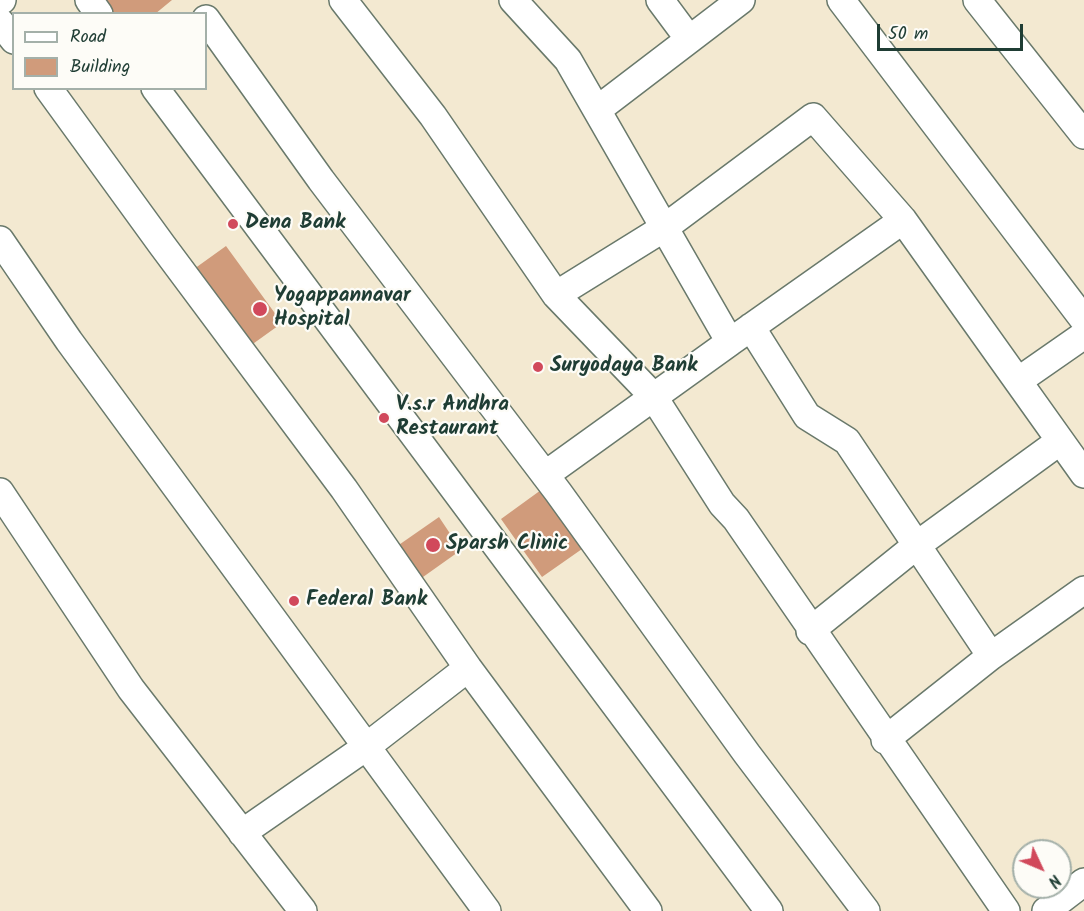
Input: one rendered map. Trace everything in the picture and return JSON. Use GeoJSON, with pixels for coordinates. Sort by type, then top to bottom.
{"type":"FeatureCollection","features":[{"type":"Feature","properties":{"kind":"street"},"geometry":{"type":"LineString","coordinates":[[343,0],[433,116],[556,295],[653,396],[722,504],[736,519],[885,740],[1006,911]]}},
{"type":"Feature","properties":{"kind":"street"},"geometry":{"type":"LineString","coordinates":[[513,0],[568,60],[664,228],[741,335],[807,416],[847,441],[991,656]]}},
{"type":"Feature","properties":{"kind":"street"},"geometry":{"type":"LineString","coordinates":[[660,0],[689,39]]}},
{"type":"Feature","properties":{"kind":"street"},"geometry":{"type":"LineString","coordinates":[[597,110],[741,0]]}},
{"type":"Feature","properties":{"kind":"street"},"geometry":{"type":"LineString","coordinates":[[841,0],[1084,320]]}},
{"type":"Feature","properties":{"kind":"street"},"geometry":{"type":"LineString","coordinates":[[977,0],[1084,135]]}},
{"type":"Feature","properties":{"kind":"street"},"geometry":{"type":"LineString","coordinates":[[207,20],[336,199],[545,476],[747,754],[866,911]]}},
{"type":"Feature","properties":{"kind":"street"},"geometry":{"type":"LineString","coordinates":[[0,22],[12,37]]}},
{"type":"Feature","properties":{"kind":"street"},"geometry":{"type":"LineString","coordinates":[[49,90],[344,489],[468,668],[648,911]]}},
{"type":"Feature","properties":{"kind":"street"},"geometry":{"type":"LineString","coordinates":[[156,90],[769,911]]}},
{"type":"Feature","properties":{"kind":"street"},"geometry":{"type":"LineString","coordinates":[[556,295],[664,228],[813,117],[903,220],[1084,474]]}},
{"type":"Feature","properties":{"kind":"street"},"geometry":{"type":"LineString","coordinates":[[545,476],[653,396],[903,220]]}},
{"type":"Feature","properties":{"kind":"street"},"geometry":{"type":"LineString","coordinates":[[0,240],[69,341],[487,911]]}},
{"type":"Feature","properties":{"kind":"street"},"geometry":{"type":"LineString","coordinates":[[1018,381],[1084,334]]}},
{"type":"Feature","properties":{"kind":"street"},"geometry":{"type":"LineString","coordinates":[[810,631],[917,545],[1060,441]]}},
{"type":"Feature","properties":{"kind":"street"},"geometry":{"type":"LineString","coordinates":[[0,492],[131,689],[303,911]]}},
{"type":"Feature","properties":{"kind":"street"},"geometry":{"type":"LineString","coordinates":[[885,740],[991,656],[1084,590]]}},
{"type":"Feature","properties":{"kind":"street"},"geometry":{"type":"LineString","coordinates":[[242,833],[366,747],[468,668]]}},
{"type":"Feature","properties":{"kind":"street"},"geometry":{"type":"LineString","coordinates":[[1046,911],[1084,882]]}},
{"type":"Feature","properties":{"kind":"building"},"geometry":{"type":"Polygon","coordinates":[[[102,0],[172,0],[157,12],[111,12],[102,0]]]}},
{"type":"Feature","properties":{"kind":"building"},"geometry":{"type":"Polygon","coordinates":[[[226,246],[282,323],[243,351],[187,274],[226,246]]]}},
{"type":"Feature","properties":{"kind":"building"},"geometry":{"type":"Polygon","coordinates":[[[541,490],[582,549],[542,577],[501,519],[541,490]]]}},
{"type":"Feature","properties":{"kind":"building"},"geometry":{"type":"Polygon","coordinates":[[[439,517],[461,550],[416,582],[393,549],[439,517]]]}},
{"type":"Feature","properties":{"kind":"place","name":"Dena Bank"},"geometry":{"type":"Point","coordinates":[233,224]}},
{"type":"Feature","properties":{"kind":"place","name":"Yogappannavar Hospital"},"geometry":{"type":"Point","coordinates":[260,309]}},
{"type":"Feature","properties":{"kind":"place","name":"Suryodaya Bank"},"geometry":{"type":"Point","coordinates":[538,367]}},
{"type":"Feature","properties":{"kind":"place","name":"V.s.r Andhra Restaurant"},"geometry":{"type":"Point","coordinates":[384,418]}},
{"type":"Feature","properties":{"kind":"place","name":"Sparsh Clinic"},"geometry":{"type":"Point","coordinates":[433,545]}},
{"type":"Feature","properties":{"kind":"place","name":"Federal Bank"},"geometry":{"type":"Point","coordinates":[294,601]}}]}
